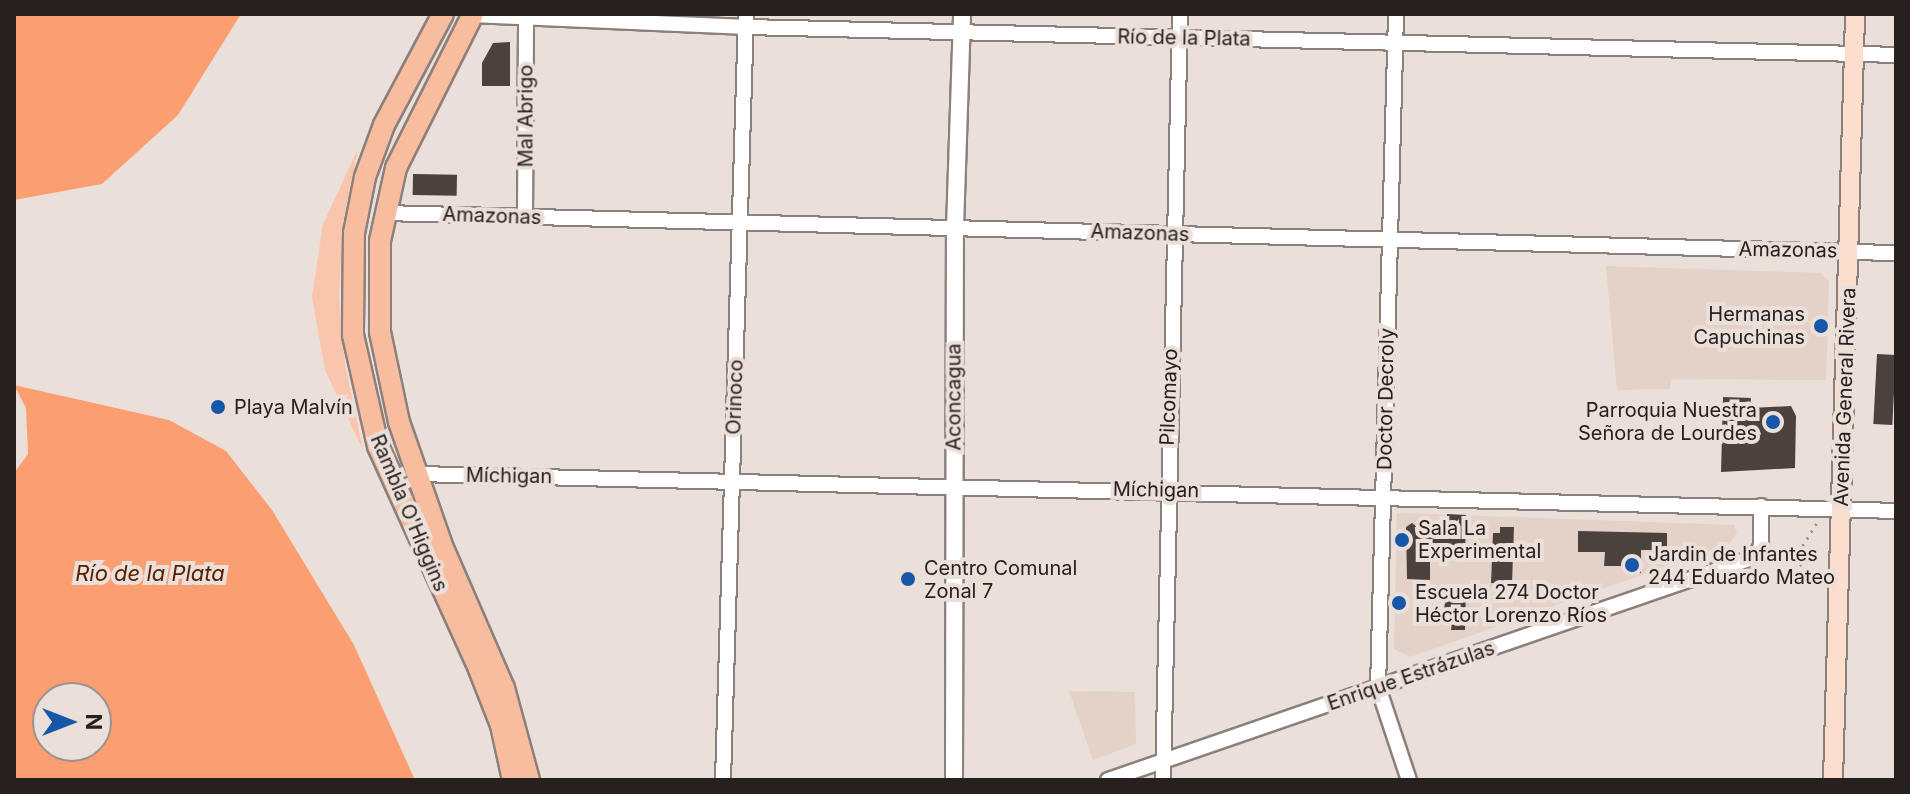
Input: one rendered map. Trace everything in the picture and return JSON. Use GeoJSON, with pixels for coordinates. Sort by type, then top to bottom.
{"type":"FeatureCollection","features":[{"type":"Feature","properties":{"kind":"main road","name":"Rambla O'Higgins"},"geometry":{"type":"LineString","coordinates":[[443,14],[384,125],[365,177],[354,233],[353,335],[383,460],[479,669],[501,725],[513,780]]}},
{"type":"Feature","properties":{"kind":"main road","name":"Avenida General Rivera"},"geometry":{"type":"LineString","coordinates":[[1833,780],[1855,14]]}},
{"type":"Feature","properties":{"kind":"main road","name":"Rambla O'Higgins"},"geometry":{"type":"LineString","coordinates":[[473,15],[421,112],[396,168],[384,213],[378,302],[384,366],[417,474],[504,688],[529,780]]}},
{"type":"Feature","properties":{"kind":"street","name":"Aconcagua"},"geometry":{"type":"LineString","coordinates":[[954,780],[955,228],[962,14]]}},
{"type":"Feature","properties":{"kind":"street","name":"Pilcomayo"},"geometry":{"type":"LineString","coordinates":[[1163,780],[1166,490],[1180,14]]}},
{"type":"Feature","properties":{"kind":"street","name":"Doctor Decroly"},"geometry":{"type":"LineString","coordinates":[[1396,14],[1378,687],[1409,780]]}},
{"type":"Feature","properties":{"kind":"street","name":"Río de la Plata"},"geometry":{"type":"LineString","coordinates":[[473,15],[746,21],[961,32],[1896,55]]}},
{"type":"Feature","properties":{"kind":"street","name":"Mal Abrigo"},"geometry":{"type":"LineString","coordinates":[[525,217],[526,16]]}},
{"type":"Feature","properties":{"kind":"street","name":"Orinoco"},"geometry":{"type":"LineString","coordinates":[[723,780],[746,21]]}},
{"type":"Feature","properties":{"kind":"street","name":"Amazonas"},"geometry":{"type":"LineString","coordinates":[[384,213],[1896,253]]}},
{"type":"Feature","properties":{"kind":"street","name":"Míchigan"},"geometry":{"type":"LineString","coordinates":[[417,474],[1166,490],[1896,511]]}},
{"type":"Feature","properties":{"kind":"street"},"geometry":{"type":"LineString","coordinates":[[1755,557],[1761,546],[1761,506]]}},
{"type":"Feature","properties":{"kind":"street","name":"Enrique Estrázulas"},"geometry":{"type":"LineString","coordinates":[[1108,780],[1755,557]]}},
{"type":"Feature","properties":{"kind":"path"},"geometry":{"type":"LineString","coordinates":[[1794,559],[1808,544],[1820,509]]}},
{"type":"Feature","properties":{"kind":"path"},"geometry":{"type":"LineString","coordinates":[[1755,557],[1794,559],[1821,582],[1839,583]]}},
{"type":"Feature","properties":{"kind":"shaded area"},"geometry":{"type":"Polygon","coordinates":[[[358,149],[343,222],[339,296],[345,364],[363,450],[325,370],[312,297],[323,224],[358,149]]]}},
{"type":"Feature","properties":{"kind":"shaded area"},"geometry":{"type":"Polygon","coordinates":[[[1606,266],[1821,273],[1829,281],[1826,380],[1671,379],[1670,389],[1617,390],[1606,266]]]}},
{"type":"Feature","properties":{"kind":"shaded area"},"geometry":{"type":"Polygon","coordinates":[[[1397,513],[1734,525],[1737,533],[1729,544],[1410,657],[1394,649],[1397,513]]]}},
{"type":"Feature","properties":{"kind":"shaded area"},"geometry":{"type":"Polygon","coordinates":[[[1069,691],[1135,692],[1136,744],[1093,760],[1069,691]]]}},
{"type":"Feature","properties":{"kind":"water"},"geometry":{"type":"Polygon","coordinates":[[[14,14],[241,14],[178,115],[102,184],[14,200],[14,14]]]}},
{"type":"Feature","properties":{"kind":"water","name":"Río de la Plata"},"geometry":{"type":"Polygon","coordinates":[[[14,385],[169,420],[226,451],[272,510],[354,645],[415,780],[14,780],[14,473],[28,454],[26,408],[14,385]]]}},
{"type":"Feature","properties":{"kind":"building"},"geometry":{"type":"Polygon","coordinates":[[[510,42],[510,86],[482,86],[482,63],[493,43],[510,42]]]}},
{"type":"Feature","properties":{"kind":"building"},"geometry":{"type":"Polygon","coordinates":[[[413,174],[457,175],[457,196],[413,195],[413,174]]]}},
{"type":"Feature","properties":{"kind":"building"},"geometry":{"type":"Polygon","coordinates":[[[1877,354],[1896,355],[1892,425],[1873,424],[1877,354]]]}},
{"type":"Feature","properties":{"kind":"building"},"geometry":{"type":"Polygon","coordinates":[[[1723,397],[1751,398],[1750,408],[1791,406],[1796,416],[1795,468],[1721,472],[1723,397]]]}},
{"type":"Feature","properties":{"kind":"building"},"geometry":{"type":"Polygon","coordinates":[[[1447,514],[1466,515],[1465,558],[1430,557],[1430,580],[1407,579],[1406,527],[1412,523],[1421,530],[1446,530],[1447,514]]]}},
{"type":"Feature","properties":{"kind":"building"},"geometry":{"type":"Polygon","coordinates":[[[1500,527],[1514,527],[1512,584],[1491,583],[1493,533],[1500,533],[1500,527]]]}},
{"type":"Feature","properties":{"kind":"building"},"geometry":{"type":"Polygon","coordinates":[[[1578,531],[1667,533],[1667,550],[1641,550],[1641,573],[1629,572],[1629,566],[1604,566],[1605,552],[1578,552],[1578,531]]]}},
{"type":"Feature","properties":{"kind":"building"},"geometry":{"type":"Polygon","coordinates":[[[1445,589],[1466,590],[1465,630],[1451,630],[1452,622],[1444,622],[1445,589]]]}},
{"type":"Feature","properties":{"kind":"place","name":"Hermanas Capuchinas"},"geometry":{"type":"Point","coordinates":[1821,326]}},
{"type":"Feature","properties":{"kind":"place","name":"Playa Malvín"},"geometry":{"type":"Point","coordinates":[218,407]}},
{"type":"Feature","properties":{"kind":"place","name":"Parroquia Nuestra Señora de Lourdes"},"geometry":{"type":"Point","coordinates":[1773,422]}},
{"type":"Feature","properties":{"kind":"place","name":"Sala La Experimental"},"geometry":{"type":"Point","coordinates":[1402,540]}},
{"type":"Feature","properties":{"kind":"place","name":"Jardin de Infantes 244 Eduardo Mateo"},"geometry":{"type":"Point","coordinates":[1632,565]}},
{"type":"Feature","properties":{"kind":"place","name":"Centro Comunal Zonal 7"},"geometry":{"type":"Point","coordinates":[908,579]}},
{"type":"Feature","properties":{"kind":"place","name":"Escuela 274 Doctor Héctor Lorenzo Ríos"},"geometry":{"type":"Point","coordinates":[1399,603]}}]}
